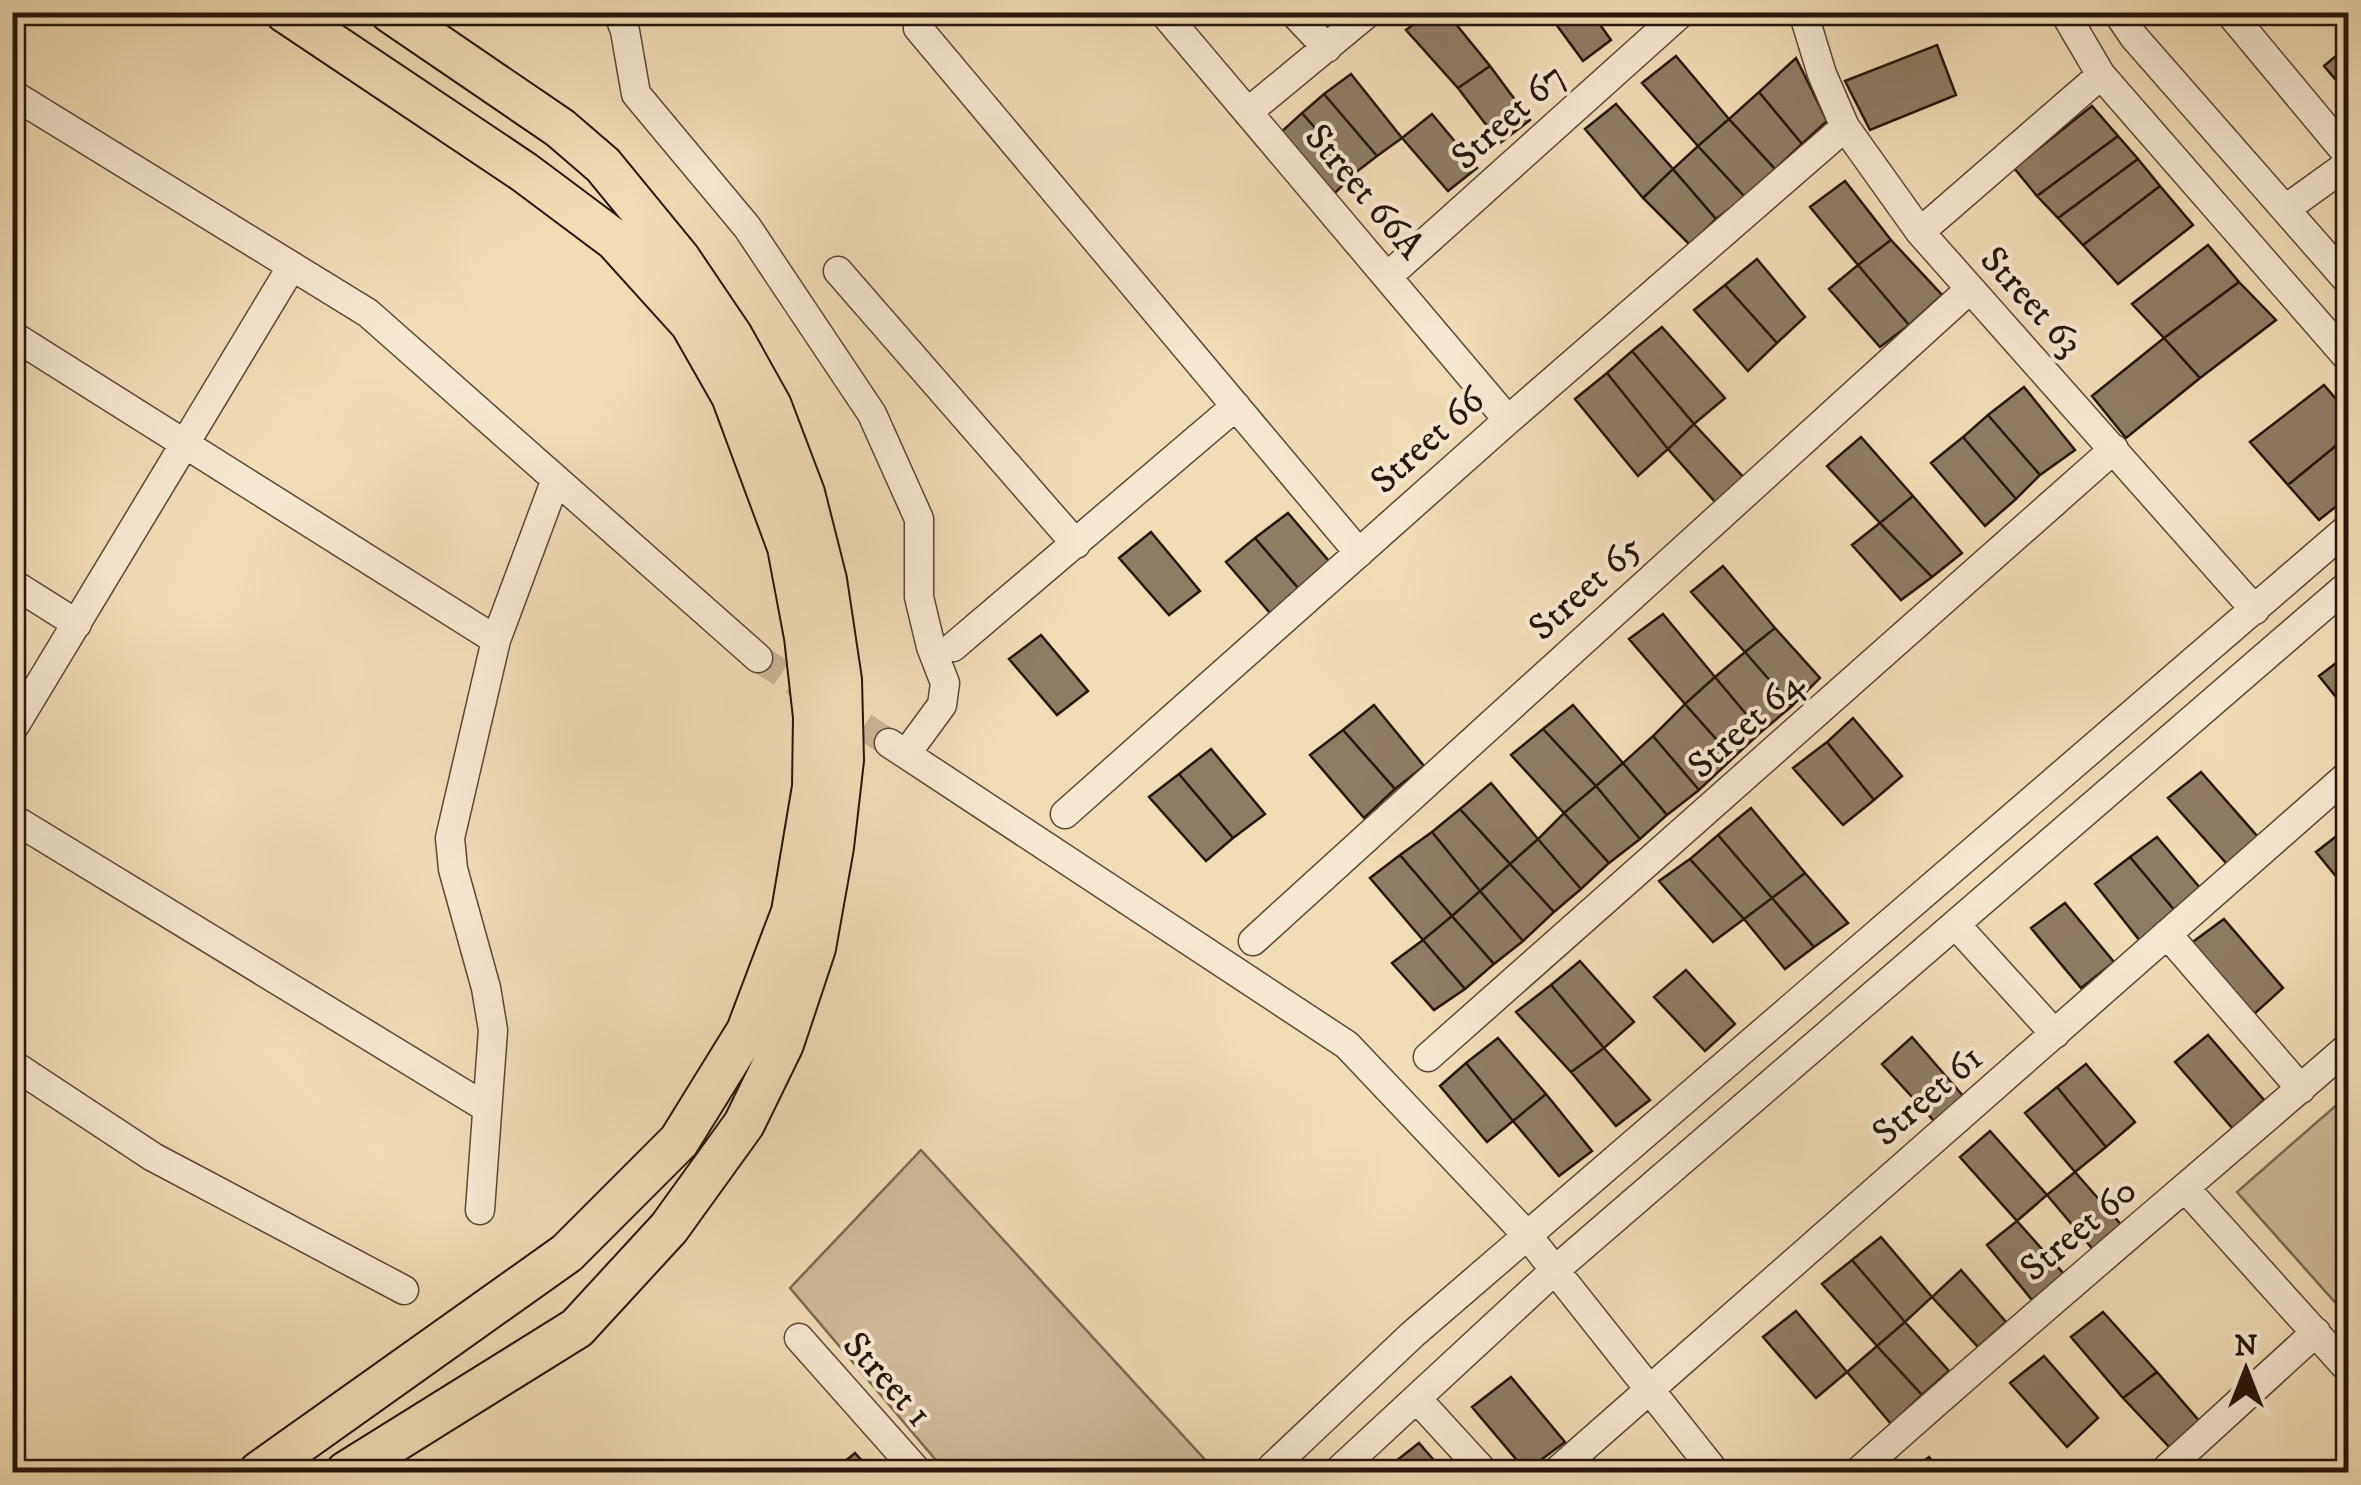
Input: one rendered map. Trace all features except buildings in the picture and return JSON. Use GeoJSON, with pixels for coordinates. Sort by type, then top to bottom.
{"type":"FeatureCollection","features":[{"type":"Feature","properties":{"kind":"highway"},"geometry":{"type":"LineString","coordinates":[[259,1472],[567,1253],[679,1141],[748,1031],[792,912],[812,787],[814,717],[805,637],[788,548],[732,396],[690,324],[615,240],[524,172],[285,12]]}},
{"type":"Feature","properties":{"kind":"highway"},"geometry":{"type":"LineString","coordinates":[[346,1472],[576,1328],[669,1228],[744,1124],[782,1044],[815,948],[843,760],[842,680],[826,580],[804,493],[771,406],[732,336],[680,260],[603,165],[560,128],[390,12]]}},
{"type":"Feature","properties":{"kind":"street"},"geometry":{"type":"LineString","coordinates":[[618,12],[636,94],[748,227],[872,414],[919,519],[919,597],[944,683],[942,705],[898,748],[1347,1045],[1527,1235],[1715,1472]]}},
{"type":"Feature","properties":{"kind":"street","name":"Street 66A"},"geometry":{"type":"LineString","coordinates":[[1163,12],[1508,420]]}},
{"type":"Feature","properties":{"kind":"street"},"geometry":{"type":"LineString","coordinates":[[1294,12],[1327,48]]}},
{"type":"Feature","properties":{"kind":"street"},"geometry":{"type":"LineString","coordinates":[[1248,112],[1369,12]]}},
{"type":"Feature","properties":{"kind":"street","name":"Street 67"},"geometry":{"type":"LineString","coordinates":[[1387,278],[1682,12]]}},
{"type":"Feature","properties":{"kind":"street","name":"Street 63"},"geometry":{"type":"LineString","coordinates":[[1803,12],[1822,74],[1846,128],[1920,232],[2255,610]]}},
{"type":"Feature","properties":{"kind":"street"},"geometry":{"type":"LineString","coordinates":[[2064,12],[2101,75],[2348,358]]}},
{"type":"Feature","properties":{"kind":"street"},"geometry":{"type":"LineString","coordinates":[[2117,12],[2134,37],[2288,208],[2348,281]]}},
{"type":"Feature","properties":{"kind":"street"},"geometry":{"type":"LineString","coordinates":[[2230,12],[2348,155]]}},
{"type":"Feature","properties":{"kind":"street"},"geometry":{"type":"LineString","coordinates":[[918,28],[1359,553]]}},
{"type":"Feature","properties":{"kind":"street"},"geometry":{"type":"LineString","coordinates":[[1920,232],[2101,75]]}},
{"type":"Feature","properties":{"kind":"street"},"geometry":{"type":"LineString","coordinates":[[12,94],[368,313],[758,658]]}},
{"type":"Feature","properties":{"kind":"street","name":"Street 66"},"geometry":{"type":"LineString","coordinates":[[1065,814],[1508,420],[1846,128]]}},
{"type":"Feature","properties":{"kind":"street"},"geometry":{"type":"LineString","coordinates":[[2288,208],[2348,164]]}},
{"type":"Feature","properties":{"kind":"street"},"geometry":{"type":"LineString","coordinates":[[12,730],[292,266]]}},
{"type":"Feature","properties":{"kind":"street"},"geometry":{"type":"LineString","coordinates":[[838,271],[1076,544]]}},
{"type":"Feature","properties":{"kind":"street","name":"Street 65"},"geometry":{"type":"LineString","coordinates":[[1253,941],[1969,290]]}},
{"type":"Feature","properties":{"kind":"street"},"geometry":{"type":"LineString","coordinates":[[12,336],[496,640]]}},
{"type":"Feature","properties":{"kind":"street"},"geometry":{"type":"LineString","coordinates":[[954,647],[1236,406]]}},
{"type":"Feature","properties":{"kind":"street","name":"Street 64"},"geometry":{"type":"LineString","coordinates":[[1428,1057],[2114,449]]}},
{"type":"Feature","properties":{"kind":"street"},"geometry":{"type":"LineString","coordinates":[[480,1210],[493,1030],[486,988],[453,869],[450,838],[496,640],[556,480]]}},
{"type":"Feature","properties":{"kind":"street"},"geometry":{"type":"LineString","coordinates":[[1267,1472],[1413,1334],[2348,528]]}},
{"type":"Feature","properties":{"kind":"street"},"geometry":{"type":"LineString","coordinates":[[12,583],[77,624]]}},
{"type":"Feature","properties":{"kind":"street"},"geometry":{"type":"LineString","coordinates":[[1337,1472],[1554,1271],[2348,585]]}},
{"type":"Feature","properties":{"kind":"street","name":"Street 61"},"geometry":{"type":"LineString","coordinates":[[1556,1472],[2348,775]]}},
{"type":"Feature","properties":{"kind":"street"},"geometry":{"type":"LineString","coordinates":[[12,818],[487,1108]]}},
{"type":"Feature","properties":{"kind":"street"},"geometry":{"type":"LineString","coordinates":[[1956,925],[2054,1034]]}},
{"type":"Feature","properties":{"kind":"street"},"geometry":{"type":"LineString","coordinates":[[2167,934],[2300,1088]]}},
{"type":"Feature","properties":{"kind":"street","name":"Street 60"},"geometry":{"type":"LineString","coordinates":[[1858,1472],[2348,1047]]}},
{"type":"Feature","properties":{"kind":"street"},"geometry":{"type":"LineString","coordinates":[[12,1064],[153,1157],[404,1290]]}},
{"type":"Feature","properties":{"kind":"street"},"geometry":{"type":"LineString","coordinates":[[2186,1189],[2348,1370]]}},
{"type":"Feature","properties":{"kind":"street"},"geometry":{"type":"LineString","coordinates":[[2164,1472],[2316,1332]]}},
{"type":"Feature","properties":{"kind":"street","name":"Street 1"},"geometry":{"type":"LineString","coordinates":[[799,1338],[918,1472]]}},
{"type":"Feature","properties":{"kind":"street"},"geometry":{"type":"LineString","coordinates":[[1418,1400],[1484,1472]]}},
{"type":"Feature","properties":{"kind":"shaded area"},"geometry":{"type":"Polygon","coordinates":[[[2348,1095],[2348,1317],[2237,1192],[2348,1095]]]}},
{"type":"Feature","properties":{"kind":"shaded area"},"geometry":{"type":"Polygon","coordinates":[[[921,1150],[1209,1464],[1200,1472],[946,1472],[790,1288],[921,1150]]]}},
{"type":"Feature","properties":{"kind":"tunnel"},"geometry":{"type":"LineString","coordinates":[[758,658],[889,743]]}}]}
